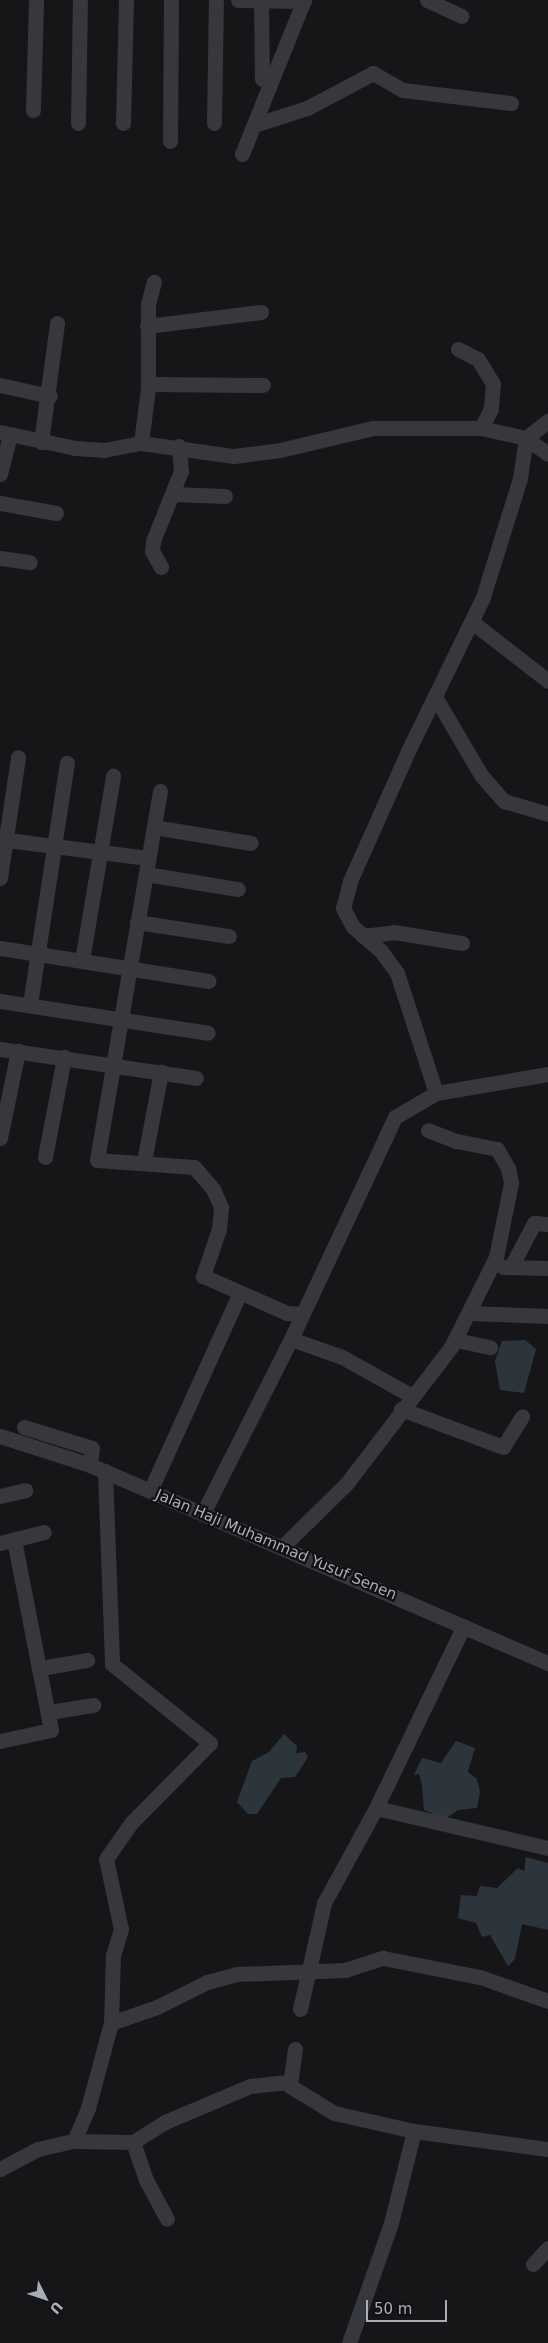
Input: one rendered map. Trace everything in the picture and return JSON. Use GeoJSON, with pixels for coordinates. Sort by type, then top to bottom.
{"type":"FeatureCollection","features":[{"type":"Feature","properties":{"kind":"street"},"geometry":{"type":"LineString","coordinates":[[32,110],[36,0]]}},
{"type":"Feature","properties":{"kind":"street"},"geometry":{"type":"LineString","coordinates":[[78,123],[80,0]]}},
{"type":"Feature","properties":{"kind":"street"},"geometry":{"type":"LineString","coordinates":[[124,123],[126,0]]}},
{"type":"Feature","properties":{"kind":"street"},"geometry":{"type":"LineString","coordinates":[[170,141],[171,0]]}},
{"type":"Feature","properties":{"kind":"street"},"geometry":{"type":"LineString","coordinates":[[214,123],[216,0]]}},
{"type":"Feature","properties":{"kind":"street"},"geometry":{"type":"LineString","coordinates":[[238,0],[304,1],[242,154]]}},
{"type":"Feature","properties":{"kind":"street"},"geometry":{"type":"LineString","coordinates":[[261,0],[262,78]]}},
{"type":"Feature","properties":{"kind":"street"},"geometry":{"type":"LineString","coordinates":[[427,0],[462,16]]}},
{"type":"Feature","properties":{"kind":"street"},"geometry":{"type":"LineString","coordinates":[[254,125],[307,108],[373,73],[403,90],[512,104]]}},
{"type":"Feature","properties":{"kind":"street"},"geometry":{"type":"LineString","coordinates":[[140,443],[148,384],[147,326],[154,282]]}},
{"type":"Feature","properties":{"kind":"street"},"geometry":{"type":"LineString","coordinates":[[147,326],[261,312]]}},
{"type":"Feature","properties":{"kind":"street"},"geometry":{"type":"LineString","coordinates":[[41,442],[50,396],[57,323]]}},
{"type":"Feature","properties":{"kind":"street"},"geometry":{"type":"LineString","coordinates":[[458,349],[478,358],[493,384],[491,408],[482,428]]}},
{"type":"Feature","properties":{"kind":"street"},"geometry":{"type":"LineString","coordinates":[[148,384],[264,385]]}},
{"type":"Feature","properties":{"kind":"street"},"geometry":{"type":"LineString","coordinates":[[0,386],[50,396]]}},
{"type":"Feature","properties":{"kind":"street"},"geometry":{"type":"LineString","coordinates":[[436,1093],[397,973],[363,936],[343,908],[350,881],[409,749],[437,700],[472,622],[497,558],[520,478],[526,438],[548,421]]}},
{"type":"Feature","properties":{"kind":"street"},"geometry":{"type":"LineString","coordinates":[[0,474],[5,434],[41,442],[104,450],[140,443],[180,446],[234,456],[256,455],[373,428],[482,428],[526,438],[548,454]]}},
{"type":"Feature","properties":{"kind":"street"},"geometry":{"type":"LineString","coordinates":[[161,567],[152,551],[153,541],[181,471],[180,446]]}},
{"type":"Feature","properties":{"kind":"street"},"geometry":{"type":"LineString","coordinates":[[173,494],[225,496]]}},
{"type":"Feature","properties":{"kind":"street"},"geometry":{"type":"LineString","coordinates":[[0,503],[56,513]]}},
{"type":"Feature","properties":{"kind":"street"},"geometry":{"type":"LineString","coordinates":[[0,558],[30,562]]}},
{"type":"Feature","properties":{"kind":"street"},"geometry":{"type":"LineString","coordinates":[[472,622],[548,681]]}},
{"type":"Feature","properties":{"kind":"street"},"geometry":{"type":"LineString","coordinates":[[437,700],[481,775],[504,801],[548,814]]}},
{"type":"Feature","properties":{"kind":"street"},"geometry":{"type":"LineString","coordinates":[[0,878],[18,756]]}},
{"type":"Feature","properties":{"kind":"street"},"geometry":{"type":"LineString","coordinates":[[30,1004],[52,843],[67,763]]}},
{"type":"Feature","properties":{"kind":"street"},"geometry":{"type":"LineString","coordinates":[[82,960],[113,776]]}},
{"type":"Feature","properties":{"kind":"street"},"geometry":{"type":"LineString","coordinates":[[160,791],[112,1063],[97,1160],[144,1160],[194,1167],[213,1189],[220,1207],[219,1229],[201,1273],[212,1284],[239,1295],[302,1314]]}},
{"type":"Feature","properties":{"kind":"street"},"geometry":{"type":"LineString","coordinates":[[154,828],[251,843]]}},
{"type":"Feature","properties":{"kind":"street"},"geometry":{"type":"LineString","coordinates":[[6,840],[52,843],[148,858]]}},
{"type":"Feature","properties":{"kind":"street"},"geometry":{"type":"LineString","coordinates":[[146,874],[238,889]]}},
{"type":"Feature","properties":{"kind":"street"},"geometry":{"type":"LineString","coordinates":[[137,922],[229,936]]}},
{"type":"Feature","properties":{"kind":"street"},"geometry":{"type":"LineString","coordinates":[[363,936],[394,932],[462,943]]}},
{"type":"Feature","properties":{"kind":"street"},"geometry":{"type":"LineString","coordinates":[[0,948],[36,952],[129,970],[208,981]]}},
{"type":"Feature","properties":{"kind":"street"},"geometry":{"type":"LineString","coordinates":[[0,1001],[30,1004],[208,1033]]}},
{"type":"Feature","properties":{"kind":"street"},"geometry":{"type":"LineString","coordinates":[[0,1049],[112,1063],[196,1078]]}},
{"type":"Feature","properties":{"kind":"street"},"geometry":{"type":"LineString","coordinates":[[0,1138],[18,1051]]}},
{"type":"Feature","properties":{"kind":"street"},"geometry":{"type":"LineString","coordinates":[[45,1156],[64,1057]]}},
{"type":"Feature","properties":{"kind":"street"},"geometry":{"type":"LineString","coordinates":[[144,1160],[161,1072]]}},
{"type":"Feature","properties":{"kind":"street"},"geometry":{"type":"LineString","coordinates":[[203,1513],[291,1339],[393,1120],[436,1093],[548,1074]]}},
{"type":"Feature","properties":{"kind":"street"},"geometry":{"type":"LineString","coordinates":[[283,1546],[348,1483],[401,1409],[456,1340],[492,1267],[511,1183],[508,1168],[497,1148],[456,1141],[428,1130]]}},
{"type":"Feature","properties":{"kind":"street"},"geometry":{"type":"LineString","coordinates":[[511,1267],[534,1223],[548,1224]]}},
{"type":"Feature","properties":{"kind":"street"},"geometry":{"type":"LineString","coordinates":[[492,1267],[548,1268]]}},
{"type":"Feature","properties":{"kind":"street"},"geometry":{"type":"LineString","coordinates":[[150,1491],[239,1295]]}},
{"type":"Feature","properties":{"kind":"street"},"geometry":{"type":"LineString","coordinates":[[470,1313],[548,1316]]}},
{"type":"Feature","properties":{"kind":"street"},"geometry":{"type":"LineString","coordinates":[[291,1339],[342,1357],[412,1396]]}},
{"type":"Feature","properties":{"kind":"street"},"geometry":{"type":"LineString","coordinates":[[456,1340],[490,1347]]}},
{"type":"Feature","properties":{"kind":"street"},"geometry":{"type":"LineString","coordinates":[[401,1409],[502,1446],[522,1417]]}},
{"type":"Feature","properties":{"kind":"street"},"geometry":{"type":"LineString","coordinates":[[24,1426],[92,1448],[90,1465]]}},
{"type":"Feature","properties":{"kind":"street","name":"Jalan Haji Muhammad Yusuf Senen"},"geometry":{"type":"LineString","coordinates":[[0,1436],[105,1471],[283,1546],[548,1663]]}},
{"type":"Feature","properties":{"kind":"street"},"geometry":{"type":"LineString","coordinates":[[74,2141],[88,2108],[111,2023],[113,1956],[121,1929],[106,1859],[131,1823],[210,1743],[112,1664],[105,1471]]}},
{"type":"Feature","properties":{"kind":"street"},"geometry":{"type":"LineString","coordinates":[[0,1496],[25,1490]]}},
{"type":"Feature","properties":{"kind":"street"},"geometry":{"type":"LineString","coordinates":[[0,1741],[48,1733],[49,1712],[41,1668],[7,1542],[44,1532]]}},
{"type":"Feature","properties":{"kind":"street"},"geometry":{"type":"LineString","coordinates":[[300,2009],[324,1903],[376,1808],[463,1627]]}},
{"type":"Feature","properties":{"kind":"street"},"geometry":{"type":"LineString","coordinates":[[41,1668],[87,1660]]}},
{"type":"Feature","properties":{"kind":"street"},"geometry":{"type":"LineString","coordinates":[[49,1712],[94,1705]]}},
{"type":"Feature","properties":{"kind":"street"},"geometry":{"type":"LineString","coordinates":[[376,1808],[548,1848]]}},
{"type":"Feature","properties":{"kind":"street"},"geometry":{"type":"LineString","coordinates":[[111,2023],[156,2007],[207,1982],[237,1974],[345,1970],[383,1958],[480,1977],[548,2001]]}},
{"type":"Feature","properties":{"kind":"street"},"geometry":{"type":"LineString","coordinates":[[288,2082],[295,2049]]}},
{"type":"Feature","properties":{"kind":"street"},"geometry":{"type":"LineString","coordinates":[[0,2169],[38,2149],[74,2141],[133,2142],[165,2122],[250,2086],[288,2082],[334,2113],[414,2131],[548,2149]]}},
{"type":"Feature","properties":{"kind":"street"},"geometry":{"type":"LineString","coordinates":[[349,2343],[391,2223],[414,2131]]}},
{"type":"Feature","properties":{"kind":"street"},"geometry":{"type":"LineString","coordinates":[[133,2142],[146,2180],[167,2218]]}},
{"type":"Feature","properties":{"kind":"street"},"geometry":{"type":"LineString","coordinates":[[533,2264],[548,2248]]}},
{"type":"Feature","properties":{"kind":"shaded area"},"geometry":{"type":"Polygon","coordinates":[[[525,1340],[536,1349],[524,1393],[500,1390],[495,1361],[502,1341],[525,1340]]]}},
{"type":"Feature","properties":{"kind":"shaded area"},"geometry":{"type":"Polygon","coordinates":[[[284,1734],[297,1746],[296,1753],[305,1752],[308,1757],[295,1777],[281,1778],[257,1814],[248,1814],[237,1802],[252,1761],[269,1752],[284,1734]]]}},
{"type":"Feature","properties":{"kind":"shaded area"},"geometry":{"type":"Polygon","coordinates":[[[456,1741],[475,1748],[468,1772],[477,1779],[480,1792],[477,1808],[458,1810],[445,1819],[424,1810],[419,1774],[414,1775],[422,1758],[441,1763],[456,1741]]]}},
{"type":"Feature","properties":{"kind":"shaded area"},"geometry":{"type":"Polygon","coordinates":[[[526,1857],[548,1863],[548,1930],[522,1924],[515,1959],[508,1966],[490,1935],[482,1937],[476,1923],[458,1918],[461,1895],[477,1896],[480,1886],[497,1888],[518,1868],[524,1871],[526,1857]]]}}]}
